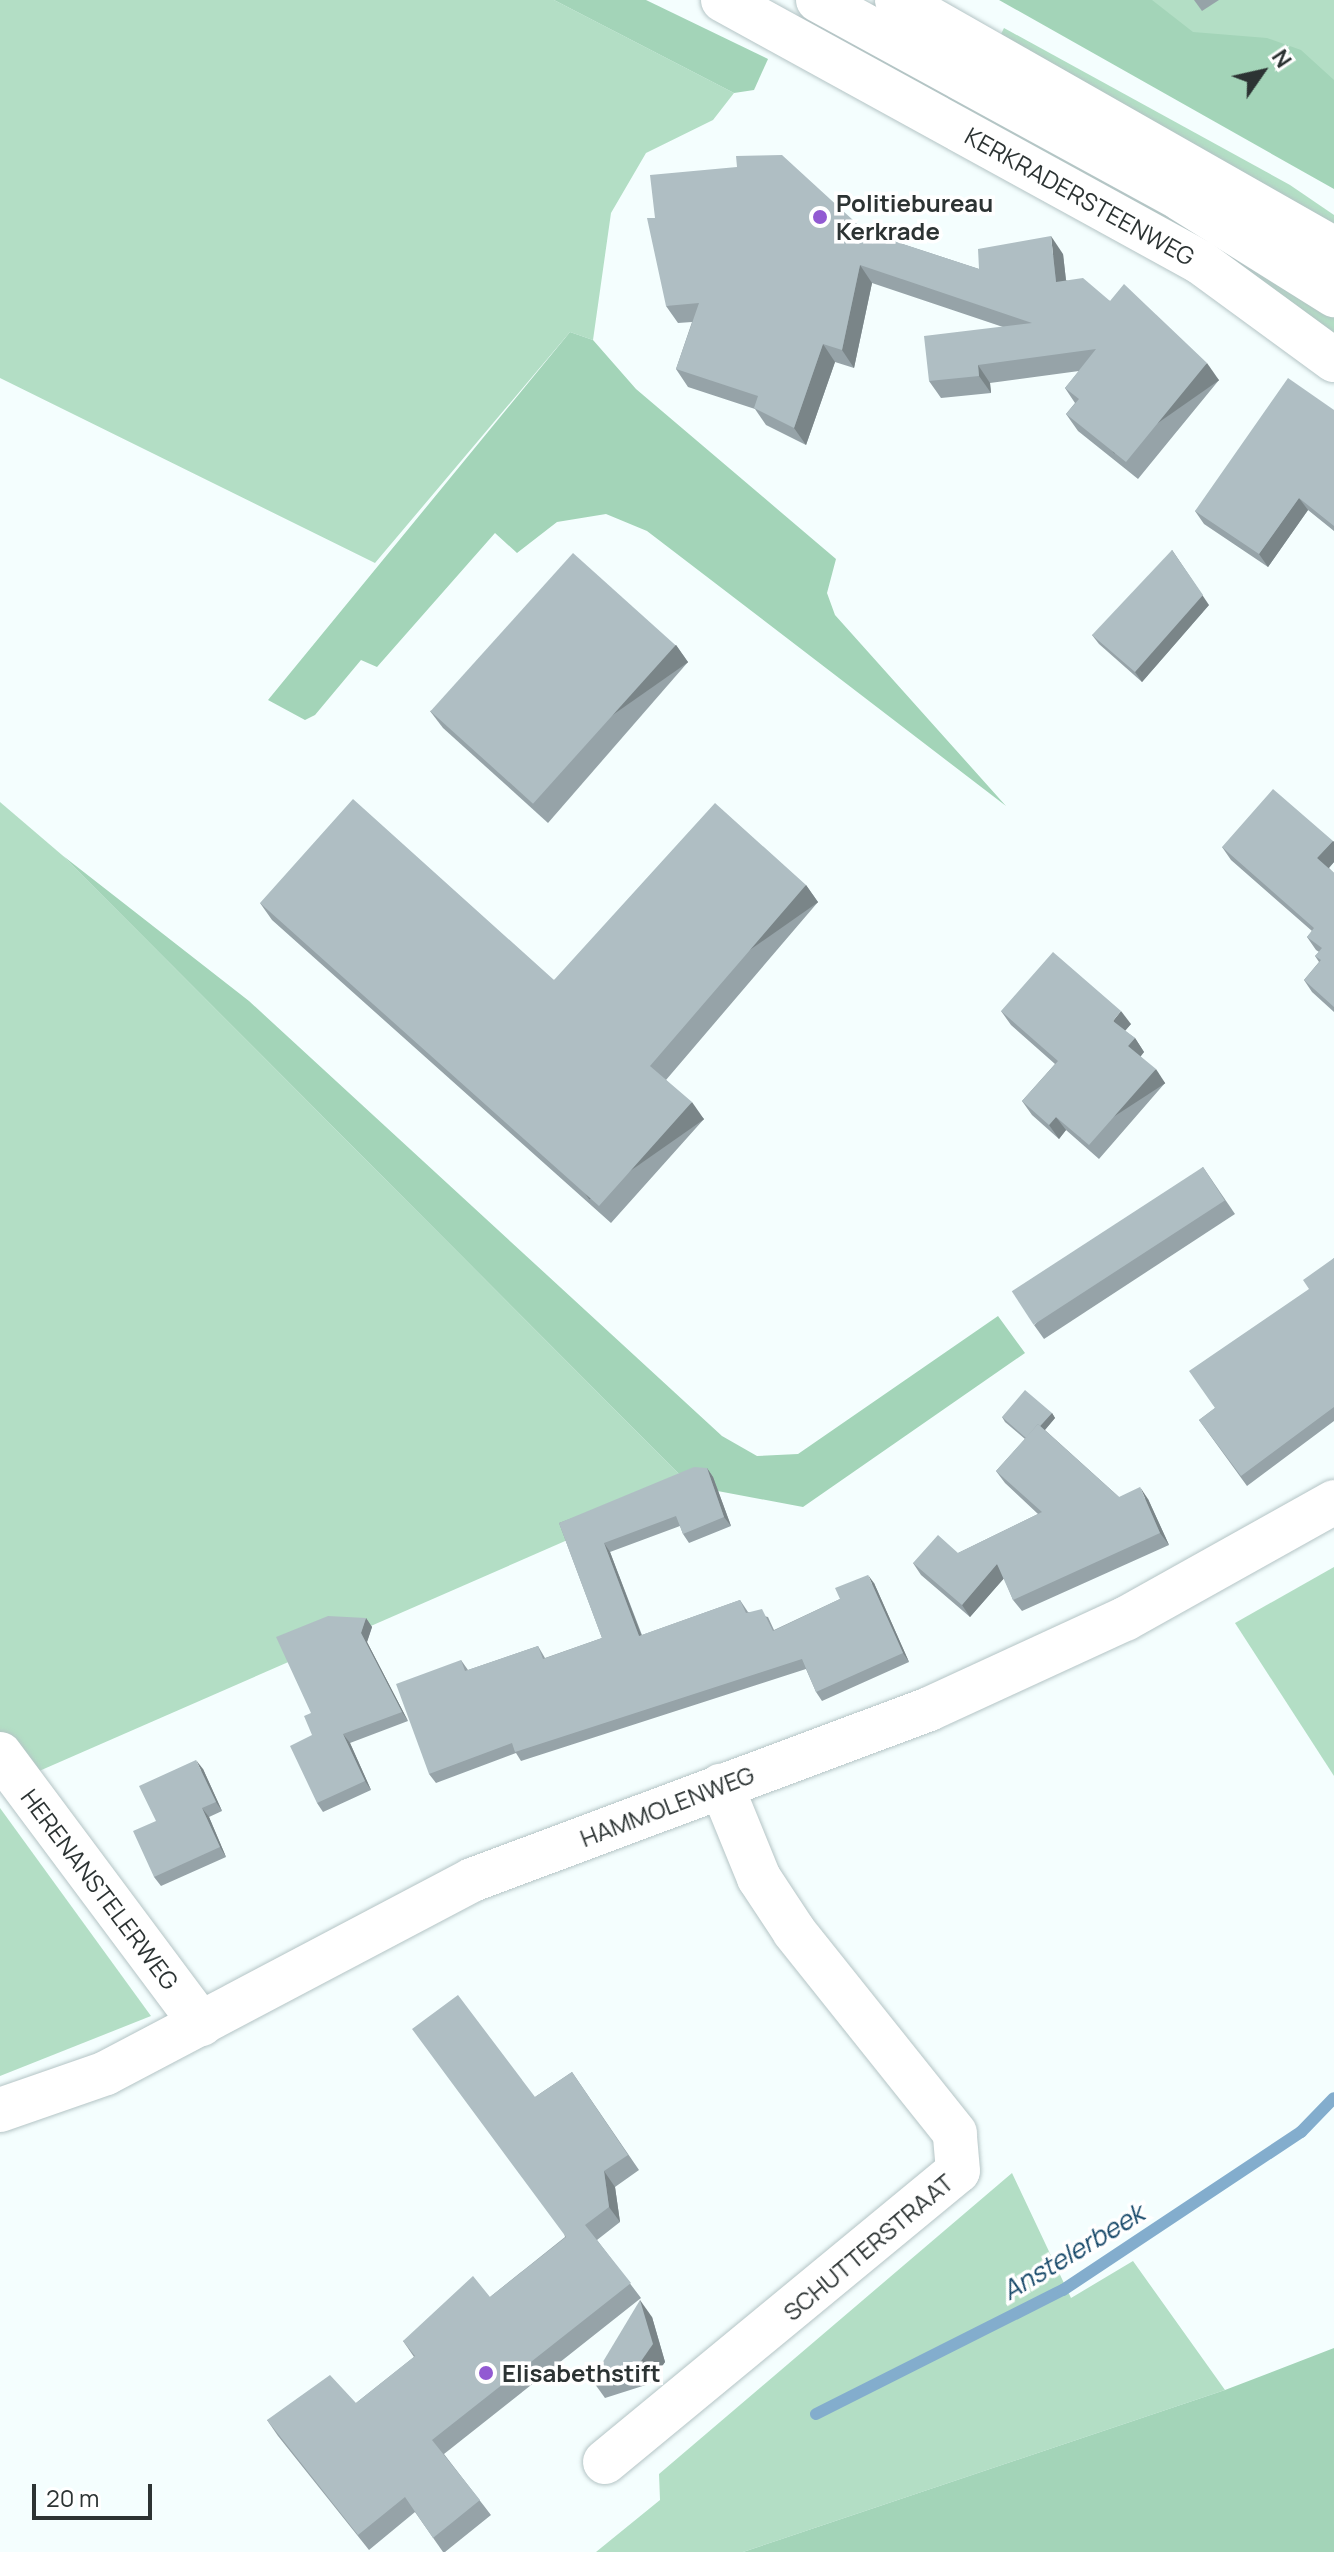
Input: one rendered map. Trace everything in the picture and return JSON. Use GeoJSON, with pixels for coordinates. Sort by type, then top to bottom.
{"type":"FeatureCollection","features":[{"type":"Feature","properties":{"kind":"street","name":"KERKRADERSTEENWEG"},"geometry":{"type":"LineString","coordinates":[[723,0],[1200,262],[1334,360]]}},
{"type":"Feature","properties":{"kind":"street"},"geometry":{"type":"LineString","coordinates":[[897,0],[1334,249]]}},
{"type":"Feature","properties":{"kind":"street","name":"KERKRADERSTEENWEG"},"geometry":{"type":"LineString","coordinates":[[814,51],[833,3],[1181,199],[1334,295]]}},
{"type":"Feature","properties":{"kind":"street","name":"HAMMOLENWEG"},"geometry":{"type":"LineString","coordinates":[[0,2110],[106,2073],[472,1880],[929,1709],[1111,1626],[1261,1549],[1334,1502]]}},
{"type":"Feature","properties":{"kind":"street","name":"HERENANSTELERWEG"},"geometry":{"type":"LineString","coordinates":[[0,1754],[201,2024]]}},
{"type":"Feature","properties":{"kind":"street","name":"SCHUTTERSTRAAT"},"geometry":{"type":"LineString","coordinates":[[605,2462],[911,2217],[958,2171],[955,2133],[794,1931],[759,1878],[721,1785]]}},
{"type":"Feature","properties":{"kind":"green space"},"geometry":{"type":"Polygon","coordinates":[[[0,0],[554,0],[734,93],[713,120],[646,153],[611,213],[593,340],[570,332],[375,563],[0,378],[0,0]]]}},
{"type":"Feature","properties":{"kind":"green space"},"geometry":{"type":"Polygon","coordinates":[[[554,0],[646,0],[768,59],[754,90],[734,93],[554,0]]]}},
{"type":"Feature","properties":{"kind":"green space"},"geometry":{"type":"Polygon","coordinates":[[[999,0],[1152,0],[1193,32],[1267,38],[1301,50],[1334,80],[1334,189],[999,0]]]}},
{"type":"Feature","properties":{"kind":"green space"},"geometry":{"type":"Polygon","coordinates":[[[1117,0],[1334,0],[1334,129],[1117,0]]]}},
{"type":"Feature","properties":{"kind":"green space"},"geometry":{"type":"Polygon","coordinates":[[[1004,28],[1290,185],[1334,215],[1334,234],[997,42],[1004,28]]]}},
{"type":"Feature","properties":{"kind":"green space"},"geometry":{"type":"Polygon","coordinates":[[[858,35],[1334,309],[1334,337],[851,49],[858,35]]]}},
{"type":"Feature","properties":{"kind":"green space"},"geometry":{"type":"Polygon","coordinates":[[[570,332],[593,340],[636,389],[836,559],[827,593],[835,615],[1006,806],[647,531],[606,514],[557,522],[517,553],[495,533],[377,667],[361,660],[315,715],[305,720],[268,700],[570,332]]]}},
{"type":"Feature","properties":{"kind":"green space"},"geometry":{"type":"Polygon","coordinates":[[[0,802],[62,855],[691,1486],[14,1782],[0,1762],[0,802]]]}},
{"type":"Feature","properties":{"kind":"green space"},"geometry":{"type":"Polygon","coordinates":[[[62,855],[249,1001],[722,1436],[757,1456],[798,1454],[998,1316],[1025,1353],[803,1507],[691,1486],[62,855]]]}},
{"type":"Feature","properties":{"kind":"green space"},"geometry":{"type":"Polygon","coordinates":[[[1334,1567],[1334,1776],[1235,1623],[1334,1567]]]}},
{"type":"Feature","properties":{"kind":"green space"},"geometry":{"type":"Polygon","coordinates":[[[0,1808],[151,2016],[0,2076],[0,1808]]]}},
{"type":"Feature","properties":{"kind":"green space"},"geometry":{"type":"Polygon","coordinates":[[[1012,2173],[1071,2298],[1133,2261],[1225,2390],[743,2552],[596,2552],[660,2500],[659,2474],[1012,2173]]]}},
{"type":"Feature","properties":{"kind":"green space"},"geometry":{"type":"Polygon","coordinates":[[[1334,2348],[1334,2552],[743,2552],[1225,2390],[1334,2348]]]}},
{"type":"Feature","properties":{"kind":"building"},"geometry":{"type":"Polygon","coordinates":[[[782,155],[866,232],[979,269],[978,249],[1051,236],[1056,282],[1083,278],[1110,301],[1124,284],[1207,363],[1126,462],[1066,414],[1079,399],[1065,388],[1096,349],[978,365],[979,376],[929,381],[924,336],[1032,323],[860,265],[842,350],[823,344],[794,428],[754,408],[758,396],[676,369],[699,303],[666,306],[647,218],[655,218],[650,175],[737,167],[736,156],[782,155]]]}},
{"type":"Feature","properties":{"kind":"building"},"geometry":{"type":"Polygon","coordinates":[[[1288,378],[1334,410],[1334,526],[1299,498],[1259,554],[1195,511],[1288,378]]]}},
{"type":"Feature","properties":{"kind":"building"},"geometry":{"type":"Polygon","coordinates":[[[1172,550],[1203,595],[1135,672],[1092,635],[1172,550]]]}},
{"type":"Feature","properties":{"kind":"building"},"geometry":{"type":"Polygon","coordinates":[[[573,553],[676,645],[533,804],[430,711],[573,553]]]}},
{"type":"Feature","properties":{"kind":"building"},"geometry":{"type":"Polygon","coordinates":[[[1273,789],[1333,841],[1317,858],[1334,873],[1334,1007],[1304,980],[1321,960],[1315,956],[1322,948],[1307,937],[1314,928],[1222,847],[1273,789]]]}},
{"type":"Feature","properties":{"kind":"building"},"geometry":{"type":"Polygon","coordinates":[[[353,799],[554,980],[715,803],[806,885],[650,1066],[692,1102],[599,1206],[260,903],[353,799]]]}},
{"type":"Feature","properties":{"kind":"building"},"geometry":{"type":"Polygon","coordinates":[[[1053,952],[1121,1011],[1113,1021],[1135,1038],[1128,1046],[1156,1069],[1089,1145],[1056,1117],[1049,1125],[1022,1101],[1058,1061],[1001,1011],[1053,952]]]}},
{"type":"Feature","properties":{"kind":"building"},"geometry":{"type":"Polygon","coordinates":[[[1203,1167],[1225,1201],[1034,1325],[1012,1291],[1203,1167]]]}},
{"type":"Feature","properties":{"kind":"building"},"geometry":{"type":"Polygon","coordinates":[[[1334,1258],[1334,1407],[1241,1476],[1199,1420],[1215,1408],[1189,1371],[1309,1289],[1303,1280],[1334,1258]]]}},
{"type":"Feature","properties":{"kind":"building"},"geometry":{"type":"Polygon","coordinates":[[[1025,1390],[1052,1413],[1026,1438],[1002,1417],[1025,1390]]]}},
{"type":"Feature","properties":{"kind":"building"},"geometry":{"type":"Polygon","coordinates":[[[1038,1424],[1119,1497],[1140,1487],[1160,1533],[1013,1600],[997,1564],[962,1605],[913,1563],[938,1535],[958,1553],[1042,1512],[996,1471],[1038,1424]]]}},
{"type":"Feature","properties":{"kind":"building"},"geometry":{"type":"Polygon","coordinates":[[[694,1467],[707,1468],[724,1517],[683,1534],[676,1516],[604,1543],[639,1636],[740,1600],[746,1613],[762,1609],[773,1631],[840,1599],[835,1588],[868,1575],[903,1653],[816,1692],[802,1659],[515,1752],[512,1743],[429,1774],[396,1684],[461,1660],[465,1671],[538,1646],[543,1659],[602,1638],[559,1523],[694,1467]]]}},
{"type":"Feature","properties":{"kind":"building"},"geometry":{"type":"Polygon","coordinates":[[[328,1616],[366,1618],[361,1633],[402,1712],[343,1734],[365,1781],[317,1803],[290,1746],[312,1735],[304,1716],[311,1713],[276,1637],[328,1616]]]}},
{"type":"Feature","properties":{"kind":"building"},"geometry":{"type":"Polygon","coordinates":[[[196,1760],[216,1802],[202,1808],[220,1847],[154,1877],[133,1831],[156,1821],[139,1786],[196,1760]]]}},
{"type":"Feature","properties":{"kind":"building"},"geometry":{"type":"Polygon","coordinates":[[[458,1995],[535,2097],[572,2072],[628,2155],[604,2171],[609,2207],[585,2225],[631,2283],[432,2440],[480,2500],[433,2538],[405,2497],[358,2535],[267,2420],[330,2375],[356,2403],[415,2356],[403,2341],[473,2276],[490,2297],[566,2237],[412,2029],[458,1995]]]}},
{"type":"Feature","properties":{"kind":"building"},"geometry":{"type":"Polygon","coordinates":[[[640,2300],[653,2344],[637,2367],[592,2380],[640,2300]]]}},
{"type":"Feature","properties":{"kind":"waterway","name":"Anstelerbeek"},"geometry":{"type":"LineString","coordinates":[[816,2414],[1063,2290],[1301,2132],[1334,2098]]}},
{"type":"Feature","properties":{"kind":"place","name":"Politiebureau Kerkrade"},"geometry":{"type":"Point","coordinates":[820,217]}},
{"type":"Feature","properties":{"kind":"place","name":"Elisabethstift"},"geometry":{"type":"Point","coordinates":[486,2373]}}]}
